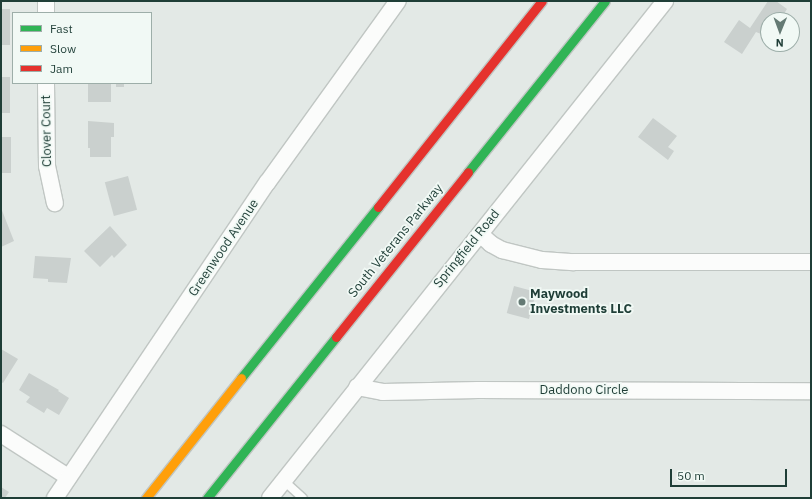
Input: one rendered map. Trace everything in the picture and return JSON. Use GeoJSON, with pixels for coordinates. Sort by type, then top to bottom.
{"type":"FeatureCollection","features":[{"type":"Feature","properties":{"kind":"highway"},"geometry":{"type":"LineString","coordinates":[[146,498],[542,1]]}},
{"type":"Feature","properties":{"kind":"highway","name":"South Veterans Parkway"},"geometry":{"type":"LineString","coordinates":[[207,498],[604,1]]}},
{"type":"Feature","properties":{"kind":"street"},"geometry":{"type":"LineString","coordinates":[[46,1],[46,12]]}},
{"type":"Feature","properties":{"kind":"street","name":"Greenwood Avenue"},"geometry":{"type":"LineString","coordinates":[[54,498],[267,183],[398,1]]}},
{"type":"Feature","properties":{"kind":"street","name":"Springfield Road"},"geometry":{"type":"LineString","coordinates":[[270,498],[665,1]]}},
{"type":"Feature","properties":{"kind":"street","name":"Clover Court"},"geometry":{"type":"LineString","coordinates":[[46,84],[47,166],[55,203]]}},
{"type":"Feature","properties":{"kind":"street"},"geometry":{"type":"LineString","coordinates":[[480,234],[491,244],[502,250],[520,256],[548,260],[574,262],[811,262]]}},
{"type":"Feature","properties":{"kind":"street","name":"Daddono Circle"},"geometry":{"type":"LineString","coordinates":[[357,387],[383,392],[478,390],[811,391]]}},
{"type":"Feature","properties":{"kind":"street"},"geometry":{"type":"LineString","coordinates":[[1,434],[68,477]]}},
{"type":"Feature","properties":{"kind":"lane"},"geometry":{"type":"LineString","coordinates":[[284,481],[303,498]]}},
{"type":"Feature","properties":{"kind":"building"},"geometry":{"type":"Polygon","coordinates":[[[768,1],[776,1],[787,9],[785,12],[761,12],[768,1]]]}},
{"type":"Feature","properties":{"kind":"building"},"geometry":{"type":"Polygon","coordinates":[[[1,9],[10,9],[10,45],[1,45],[1,9]]]}},
{"type":"Feature","properties":{"kind":"building"},"geometry":{"type":"Polygon","coordinates":[[[760,13],[760,34],[756,32],[742,54],[724,42],[739,20],[750,28],[760,13]]]}},
{"type":"Feature","properties":{"kind":"building"},"geometry":{"type":"Polygon","coordinates":[[[1,77],[10,77],[10,113],[1,113],[1,77]]]}},
{"type":"Feature","properties":{"kind":"building"},"geometry":{"type":"Polygon","coordinates":[[[88,84],[111,84],[111,102],[88,102],[88,84]]]}},
{"type":"Feature","properties":{"kind":"building"},"geometry":{"type":"Polygon","coordinates":[[[116,84],[124,84],[124,87],[116,87],[116,84]]]}},
{"type":"Feature","properties":{"kind":"building"},"geometry":{"type":"Polygon","coordinates":[[[653,118],[677,136],[668,147],[674,151],[668,160],[638,137],[653,118]]]}},
{"type":"Feature","properties":{"kind":"building"},"geometry":{"type":"Polygon","coordinates":[[[88,121],[114,123],[114,137],[111,137],[111,157],[90,157],[90,148],[88,148],[88,121]]]}},
{"type":"Feature","properties":{"kind":"building"},"geometry":{"type":"Polygon","coordinates":[[[1,137],[11,137],[11,173],[1,173],[1,137]]]}},
{"type":"Feature","properties":{"kind":"building"},"geometry":{"type":"Polygon","coordinates":[[[128,176],[137,210],[114,216],[105,182],[128,176]]]}},
{"type":"Feature","properties":{"kind":"building"},"geometry":{"type":"Polygon","coordinates":[[[1,208],[14,241],[1,247],[1,208]]]}},
{"type":"Feature","properties":{"kind":"building"},"geometry":{"type":"Polygon","coordinates":[[[110,226],[127,245],[114,258],[112,255],[100,267],[84,251],[110,226]]]}},
{"type":"Feature","properties":{"kind":"building"},"geometry":{"type":"Polygon","coordinates":[[[35,256],[71,258],[67,283],[48,282],[48,279],[33,278],[35,256]]]}},
{"type":"Feature","properties":{"kind":"building","name":"Maywood Investments LLC"},"geometry":{"type":"Polygon","coordinates":[[[514,286],[536,292],[529,319],[507,313],[514,286]]]}},
{"type":"Feature","properties":{"kind":"building"},"geometry":{"type":"Polygon","coordinates":[[[1,349],[18,359],[3,383],[1,382],[1,349]]]}},
{"type":"Feature","properties":{"kind":"building"},"geometry":{"type":"Polygon","coordinates":[[[29,373],[59,390],[58,391],[69,398],[59,415],[47,408],[44,413],[26,402],[30,397],[19,390],[29,373]]]}},
{"type":"Feature","properties":{"kind":"building"},"geometry":{"type":"Polygon","coordinates":[[[1,487],[9,492],[5,498],[1,498],[1,487]]]}},
{"type":"Feature","properties":{"kind":"traffic: fast"},"geometry":{"type":"LineString","coordinates":[[468,172],[605,1]]}},
{"type":"Feature","properties":{"kind":"traffic: fast"},"geometry":{"type":"LineString","coordinates":[[241,378],[378,207]]}},
{"type":"Feature","properties":{"kind":"traffic: fast"},"geometry":{"type":"LineString","coordinates":[[207,498],[336,337]]}},
{"type":"Feature","properties":{"kind":"traffic: slow"},"geometry":{"type":"LineString","coordinates":[[146,498],[241,378]]}},
{"type":"Feature","properties":{"kind":"traffic: jam"},"geometry":{"type":"LineString","coordinates":[[378,207],[542,1]]}},
{"type":"Feature","properties":{"kind":"traffic: jam"},"geometry":{"type":"LineString","coordinates":[[336,337],[468,172]]}},
{"type":"Feature","properties":{"kind":"place","name":"Maywood Investments LLC"},"geometry":{"type":"Point","coordinates":[522,302]}}]}
